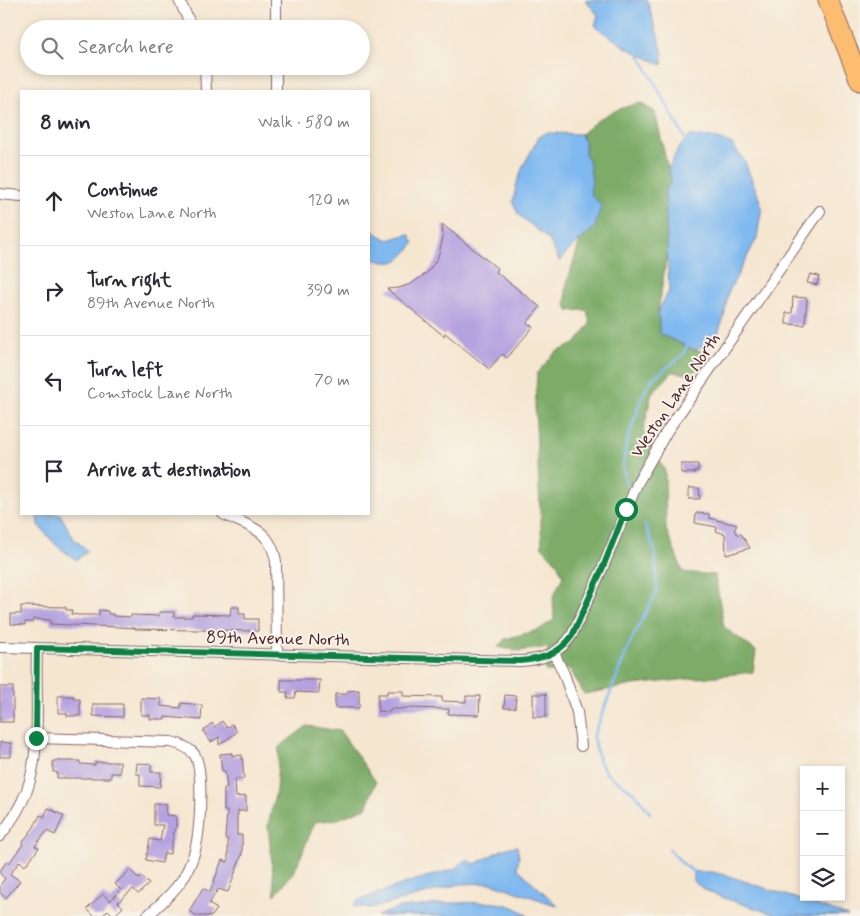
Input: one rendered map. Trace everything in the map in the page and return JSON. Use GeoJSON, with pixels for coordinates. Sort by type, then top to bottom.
{"type":"FeatureCollection","features":[{"type":"Feature","properties":{"kind":"highway"},"geometry":{"type":"LineString","coordinates":[[828,0],[860,81]]}},
{"type":"Feature","properties":{"kind":"street"},"geometry":{"type":"LineString","coordinates":[[179,0],[189,20]]}},
{"type":"Feature","properties":{"kind":"street"},"geometry":{"type":"LineString","coordinates":[[276,0],[276,20]]}},
{"type":"Feature","properties":{"kind":"street"},"geometry":{"type":"LineString","coordinates":[[205,75],[206,90]]}},
{"type":"Feature","properties":{"kind":"street"},"geometry":{"type":"LineString","coordinates":[[276,75],[276,90]]}},
{"type":"Feature","properties":{"kind":"street"},"geometry":{"type":"LineString","coordinates":[[0,194],[20,196]]}},
{"type":"Feature","properties":{"kind":"street","name":"Weston Lane North"},"geometry":{"type":"LineString","coordinates":[[554,653],[567,644],[572,636],[637,484],[667,431],[820,211]]}},
{"type":"Feature","properties":{"kind":"street"},"geometry":{"type":"LineString","coordinates":[[225,515],[265,535],[273,546],[276,561],[278,655]]}},
{"type":"Feature","properties":{"kind":"street","name":"89th Avenue North"},"geometry":{"type":"LineString","coordinates":[[0,647],[520,661],[536,660],[554,653]]}},
{"type":"Feature","properties":{"kind":"street"},"geometry":{"type":"LineString","coordinates":[[0,836],[18,810],[27,791],[32,772],[36,738],[37,648]]}},
{"type":"Feature","properties":{"kind":"street"},"geometry":{"type":"LineString","coordinates":[[554,653],[564,674],[577,712],[580,746]]}},
{"type":"Feature","properties":{"kind":"street"},"geometry":{"type":"LineString","coordinates":[[36,738],[171,742],[189,749],[195,755],[200,772],[199,814],[197,842],[192,860],[177,887],[147,916]]}},
{"type":"Feature","properties":{"kind":"green space"},"geometry":{"type":"Polygon","coordinates":[[[640,103],[655,112],[672,181],[665,191],[668,249],[658,311],[660,334],[695,350],[710,352],[692,375],[673,372],[652,393],[643,431],[665,471],[666,529],[683,572],[715,575],[724,627],[756,651],[753,672],[633,685],[584,694],[570,669],[555,672],[545,671],[548,647],[519,651],[498,647],[505,639],[538,630],[554,620],[553,597],[563,576],[557,563],[542,547],[535,406],[537,373],[556,352],[575,344],[590,324],[587,310],[568,311],[566,303],[566,286],[580,240],[595,227],[592,196],[589,189],[589,162],[585,154],[585,145],[581,134],[608,114],[640,103]]]}},
{"type":"Feature","properties":{"kind":"green space"},"geometry":{"type":"Polygon","coordinates":[[[307,726],[340,731],[376,782],[366,808],[338,819],[315,822],[295,870],[275,895],[268,825],[276,791],[279,747],[307,726]]]}},
{"type":"Feature","properties":{"kind":"water"},"geometry":{"type":"Polygon","coordinates":[[[585,0],[647,0],[663,53],[662,65],[625,47],[595,26],[598,15],[585,0]]]}},
{"type":"Feature","properties":{"kind":"water"},"geometry":{"type":"Polygon","coordinates":[[[546,133],[581,134],[585,145],[585,154],[589,161],[592,183],[590,190],[592,196],[601,205],[595,227],[565,254],[560,262],[549,240],[518,214],[513,202],[523,166],[539,137],[546,133]]]}},
{"type":"Feature","properties":{"kind":"water"},"geometry":{"type":"Polygon","coordinates":[[[690,136],[711,137],[731,143],[744,160],[762,206],[757,238],[728,293],[724,317],[716,339],[695,350],[660,334],[658,311],[669,291],[665,191],[672,181],[668,169],[678,149],[690,136]]]}},
{"type":"Feature","properties":{"kind":"water"},"geometry":{"type":"Polygon","coordinates":[[[370,230],[388,240],[409,234],[414,243],[404,255],[395,261],[384,262],[370,258],[370,230]]]}},
{"type":"Feature","properties":{"kind":"water"},"geometry":{"type":"Polygon","coordinates":[[[37,515],[61,515],[74,539],[88,551],[76,560],[57,546],[38,525],[37,515]]]}},
{"type":"Feature","properties":{"kind":"water"},"geometry":{"type":"Polygon","coordinates":[[[517,846],[519,857],[517,868],[558,906],[491,883],[460,884],[381,906],[368,908],[354,906],[357,901],[406,883],[457,868],[462,862],[467,860],[474,864],[500,851],[517,846]]]}},
{"type":"Feature","properties":{"kind":"water"},"geometry":{"type":"Polygon","coordinates":[[[693,872],[712,872],[848,916],[779,916],[724,898],[705,890],[693,881],[693,872]]]}},
{"type":"Feature","properties":{"kind":"water"},"geometry":{"type":"Polygon","coordinates":[[[482,902],[502,904],[520,910],[528,916],[377,916],[398,908],[482,902]]]}},
{"type":"Feature","properties":{"kind":"building"},"geometry":{"type":"Polygon","coordinates":[[[442,224],[498,269],[496,272],[540,307],[527,323],[533,327],[507,358],[502,354],[489,369],[445,333],[444,336],[387,289],[411,284],[428,272],[437,259],[440,250],[443,237],[442,224]]]}},
{"type":"Feature","properties":{"kind":"building"},"geometry":{"type":"Polygon","coordinates":[[[810,274],[819,276],[817,285],[807,283],[810,274]]]}},
{"type":"Feature","properties":{"kind":"building"},"geometry":{"type":"Polygon","coordinates":[[[793,297],[807,298],[805,325],[786,324],[786,313],[792,313],[793,297]]]}},
{"type":"Feature","properties":{"kind":"building"},"geometry":{"type":"Polygon","coordinates":[[[681,464],[698,464],[698,471],[695,471],[695,473],[681,473],[681,464]]]}},
{"type":"Feature","properties":{"kind":"building"},"geometry":{"type":"Polygon","coordinates":[[[689,488],[699,488],[700,499],[689,499],[689,488]]]}},
{"type":"Feature","properties":{"kind":"building"},"geometry":{"type":"Polygon","coordinates":[[[696,513],[709,514],[709,518],[737,525],[734,530],[738,535],[741,534],[750,548],[726,555],[725,534],[716,531],[717,527],[695,523],[696,513]]]}},
{"type":"Feature","properties":{"kind":"building"},"geometry":{"type":"Polygon","coordinates":[[[21,606],[66,607],[66,610],[72,610],[71,614],[78,615],[99,615],[99,610],[108,611],[108,614],[113,614],[113,616],[131,617],[131,615],[159,616],[159,612],[174,612],[174,617],[192,617],[192,614],[230,615],[231,607],[239,607],[239,614],[245,614],[245,619],[258,619],[258,631],[135,629],[50,624],[50,620],[33,619],[33,622],[25,622],[25,625],[11,624],[11,614],[21,614],[21,606]]]}},
{"type":"Feature","properties":{"kind":"building"},"geometry":{"type":"Polygon","coordinates":[[[281,680],[320,680],[319,693],[296,692],[295,698],[287,698],[288,692],[281,692],[281,680]]]}},
{"type":"Feature","properties":{"kind":"building"},"geometry":{"type":"Polygon","coordinates":[[[0,687],[13,687],[13,722],[0,722],[0,687]]]}},
{"type":"Feature","properties":{"kind":"building"},"geometry":{"type":"Polygon","coordinates":[[[359,690],[359,708],[335,708],[335,694],[347,694],[347,691],[359,690]]]}},
{"type":"Feature","properties":{"kind":"building"},"geometry":{"type":"Polygon","coordinates":[[[387,691],[403,691],[403,696],[442,697],[442,701],[466,702],[466,696],[480,696],[479,715],[448,714],[449,709],[402,708],[390,709],[390,712],[378,711],[378,694],[387,694],[387,691]]]}},
{"type":"Feature","properties":{"kind":"building"},"geometry":{"type":"Polygon","coordinates":[[[533,694],[546,694],[546,717],[533,717],[533,694]]]}},
{"type":"Feature","properties":{"kind":"building"},"geometry":{"type":"Polygon","coordinates":[[[505,695],[516,696],[515,708],[504,708],[505,695]]]}},
{"type":"Feature","properties":{"kind":"building"},"geometry":{"type":"Polygon","coordinates":[[[58,696],[74,696],[74,699],[80,699],[80,716],[67,716],[67,713],[58,713],[58,696]]]}},
{"type":"Feature","properties":{"kind":"building"},"geometry":{"type":"Polygon","coordinates":[[[141,698],[161,699],[161,706],[181,708],[181,703],[202,705],[201,720],[165,717],[165,719],[150,719],[150,715],[141,715],[141,698]]]}},
{"type":"Feature","properties":{"kind":"building"},"geometry":{"type":"Polygon","coordinates":[[[93,704],[123,704],[123,717],[93,716],[93,704]]]}},
{"type":"Feature","properties":{"kind":"building"},"geometry":{"type":"Polygon","coordinates":[[[222,721],[227,728],[232,724],[237,732],[219,745],[219,737],[211,742],[203,731],[212,723],[215,727],[222,721]]]}},
{"type":"Feature","properties":{"kind":"building"},"geometry":{"type":"Polygon","coordinates":[[[0,742],[11,743],[11,757],[0,757],[0,742]]]}},
{"type":"Feature","properties":{"kind":"building"},"geometry":{"type":"Polygon","coordinates":[[[232,753],[232,756],[242,755],[244,779],[235,779],[236,797],[246,796],[246,811],[238,811],[237,815],[237,835],[242,835],[242,854],[228,892],[218,889],[209,904],[217,909],[212,916],[197,916],[189,911],[203,888],[210,892],[222,860],[228,862],[228,839],[225,839],[227,811],[224,811],[224,788],[227,788],[220,754],[232,753]]]}},
{"type":"Feature","properties":{"kind":"building"},"geometry":{"type":"Polygon","coordinates":[[[53,761],[80,761],[80,764],[95,765],[95,762],[120,762],[120,773],[111,773],[111,778],[57,778],[57,772],[53,772],[53,761]]]}},
{"type":"Feature","properties":{"kind":"building"},"geometry":{"type":"Polygon","coordinates":[[[137,763],[151,764],[151,772],[161,772],[160,787],[140,786],[140,774],[136,774],[137,763]]]}},
{"type":"Feature","properties":{"kind":"building"},"geometry":{"type":"Polygon","coordinates":[[[154,804],[167,804],[166,815],[176,816],[176,830],[174,830],[170,854],[164,853],[162,863],[146,860],[150,839],[160,841],[163,825],[154,825],[154,804]]]}},
{"type":"Feature","properties":{"kind":"building"},"geometry":{"type":"Polygon","coordinates":[[[48,808],[64,816],[55,835],[47,831],[35,846],[39,848],[25,866],[20,861],[10,874],[20,881],[6,898],[0,893],[0,886],[5,878],[0,874],[0,871],[7,861],[9,863],[40,815],[44,817],[48,808]]]}},
{"type":"Feature","properties":{"kind":"building"},"geometry":{"type":"Polygon","coordinates":[[[130,870],[139,879],[142,877],[149,884],[138,894],[133,889],[118,902],[123,907],[114,916],[108,910],[102,916],[94,916],[87,909],[103,894],[110,901],[121,890],[115,884],[130,870]]]}},
{"type":"Feature","properties":{"kind":"waterway"},"geometry":{"type":"LineString","coordinates":[[638,52],[687,142]]}},
{"type":"Feature","properties":{"kind":"waterway"},"geometry":{"type":"LineString","coordinates":[[626,486],[623,465],[626,445],[642,397],[652,379],[683,355],[688,343]]}},
{"type":"Feature","properties":{"kind":"waterway"},"geometry":{"type":"LineString","coordinates":[[645,525],[655,551],[657,591],[629,645],[593,737],[599,761],[607,774],[635,793],[650,813]]}},
{"type":"Feature","properties":{"kind":"waterway"},"geometry":{"type":"LineString","coordinates":[[669,849],[695,873]]}},
{"type":"Feature","properties":{"kind":"route"},"geometry":{"type":"LineString","coordinates":[[36,738],[37,648],[520,661],[536,660],[548,656],[567,644],[572,636],[603,567],[626,509]]}}]}
